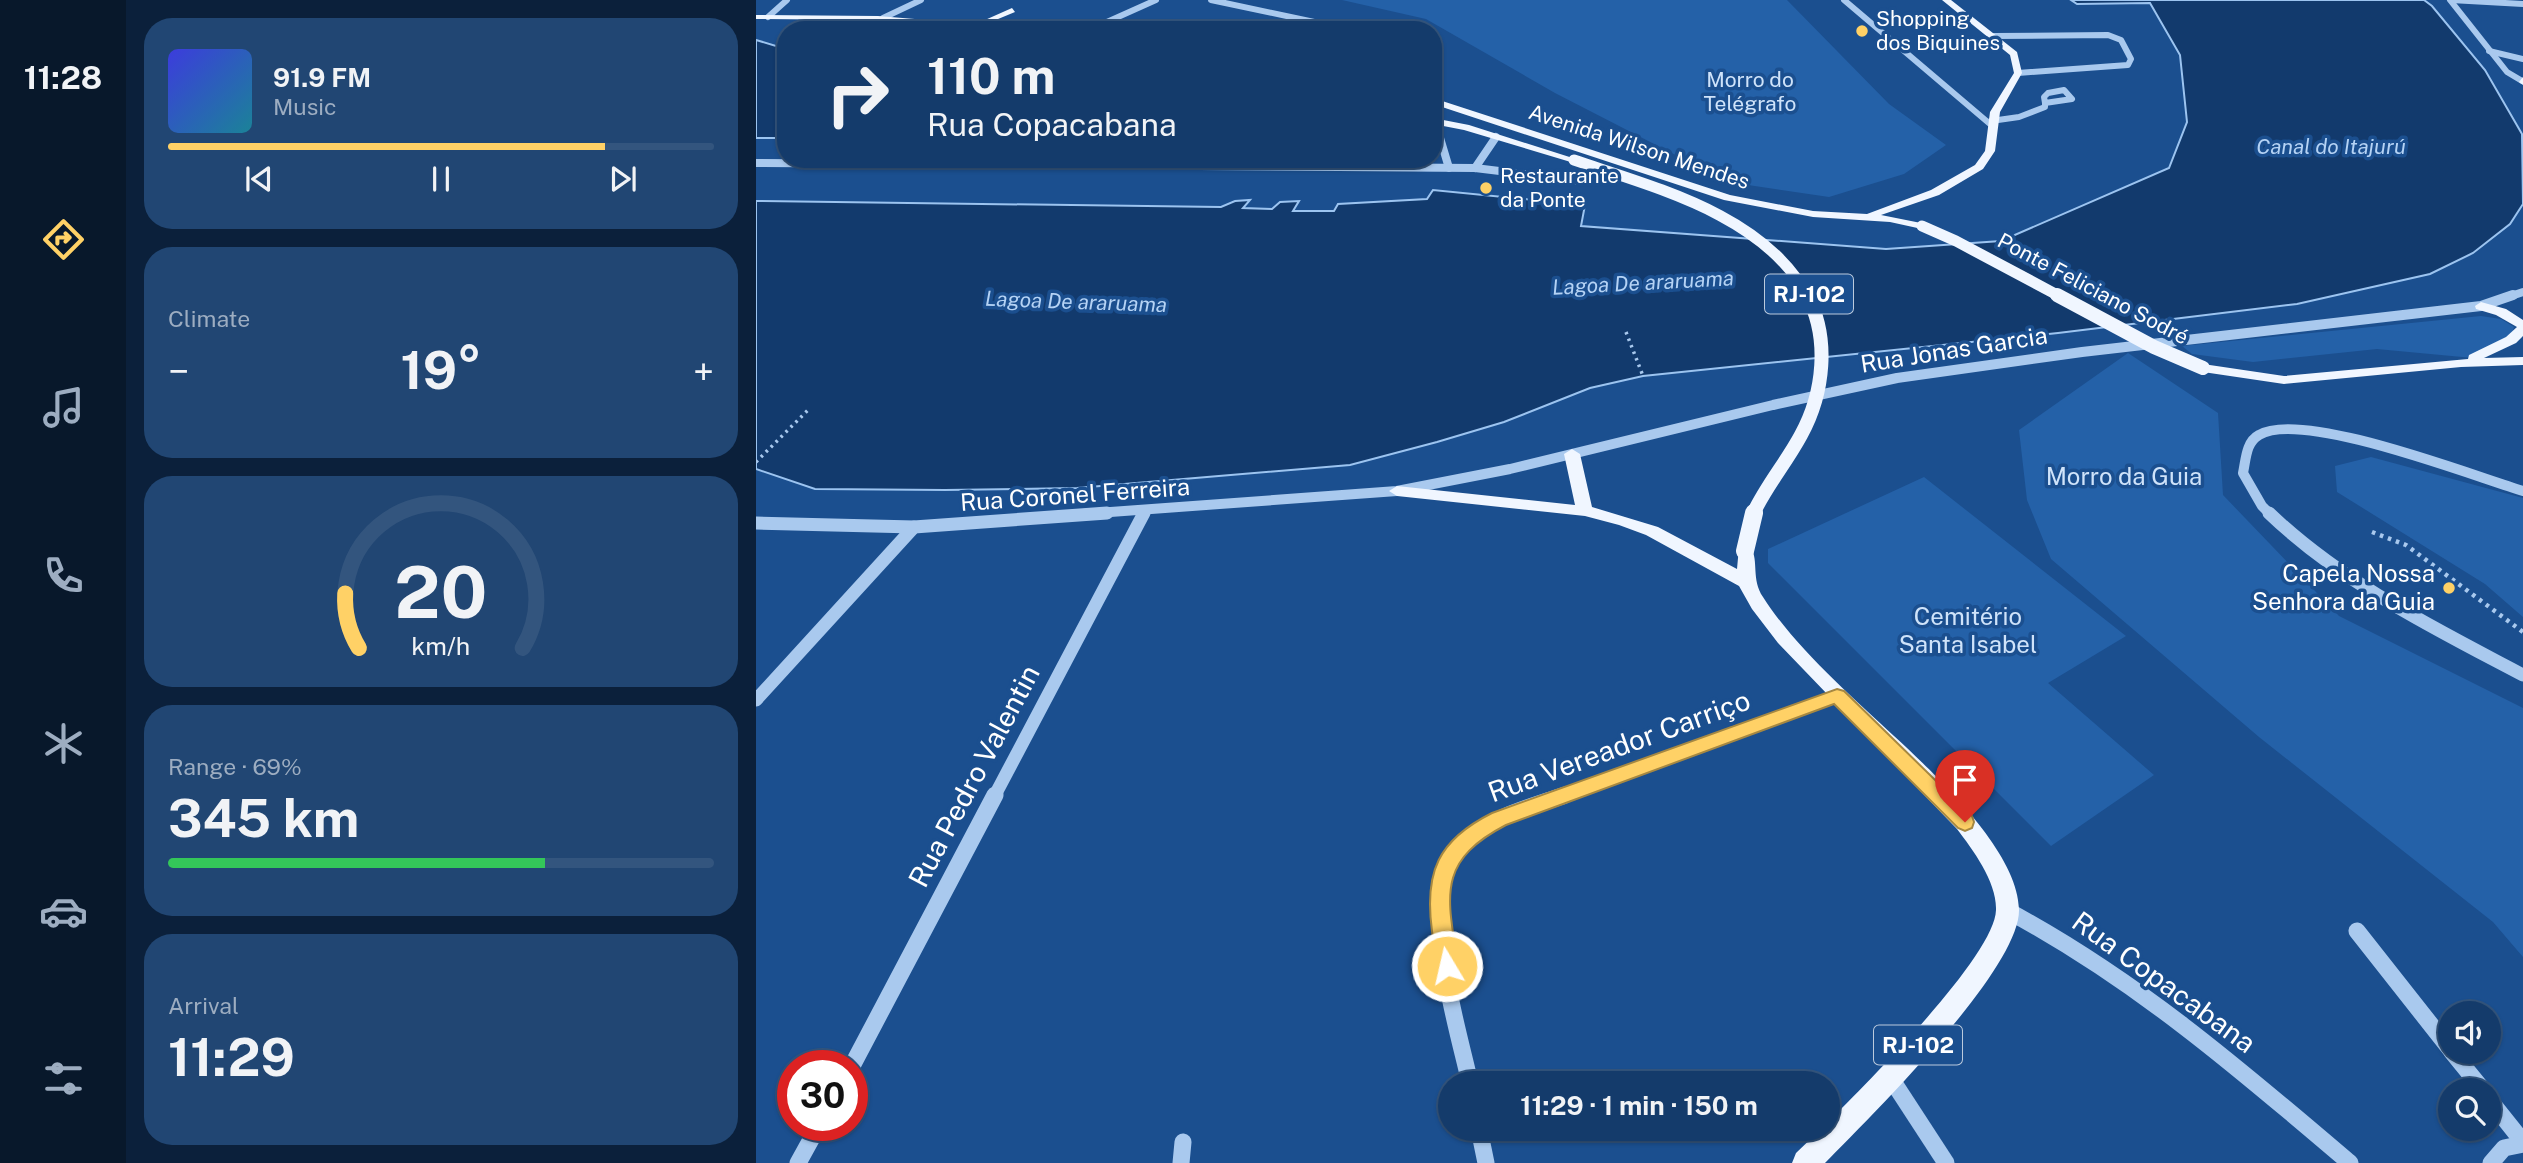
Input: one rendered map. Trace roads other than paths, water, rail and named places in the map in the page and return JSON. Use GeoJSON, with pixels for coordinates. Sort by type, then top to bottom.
{"type":"FeatureCollection","features":[{"type":"Feature","properties":{"kind":"main road"},"geometry":{"type":"LineString","coordinates":[[1007,0],[1015,21]]}},
{"type":"Feature","properties":{"kind":"main road"},"geometry":{"type":"LineString","coordinates":[[1860,217],[1926,195],[1964,177],[1983,163],[1990,148],[1991,122],[1998,105],[2018,74],[2014,54],[1946,0]]}},
{"type":"Feature","properties":{"kind":"main road"},"geometry":{"type":"LineString","coordinates":[[986,21],[1012,10]]}},
{"type":"Feature","properties":{"kind":"main road"},"geometry":{"type":"LineString","coordinates":[[756,17],[923,21]]}},
{"type":"Feature","properties":{"kind":"main road"},"geometry":{"type":"LineString","coordinates":[[874,21],[883,18]]}},
{"type":"Feature","properties":{"kind":"main road"},"geometry":{"type":"LineString","coordinates":[[756,25],[768,27]]}},
{"type":"Feature","properties":{"kind":"main road","name":"Avenida Wilson Mendes"},"geometry":{"type":"LineString","coordinates":[[1442,105],[1718,195],[1768,207],[1921,225]]}},
{"type":"Feature","properties":{"kind":"main road"},"geometry":{"type":"LineString","coordinates":[[1496,136],[1498,121]]}},
{"type":"Feature","properties":{"kind":"main road","name":"Avenida Wilson Mendes"},"geometry":{"type":"LineString","coordinates":[[1442,123],[1520,142],[1692,202],[1746,230],[1772,249],[1794,272],[1810,297],[1820,321],[1822,364],[1817,397],[1790,454],[1753,514],[1745,551],[1747,582]]}},
{"type":"Feature","properties":{"kind":"main road"},"geometry":{"type":"LineString","coordinates":[[1921,225],[1917,211],[1926,195]]}},
{"type":"Feature","properties":{"kind":"main road","name":"Ponte Feliciano Sodré"},"geometry":{"type":"LineString","coordinates":[[1921,225],[2154,347],[2203,368],[2284,380],[2461,363],[2523,361]]}},
{"type":"Feature","properties":{"kind":"main road"},"geometry":{"type":"LineString","coordinates":[[2461,363],[2511,340],[2523,327],[2501,312],[2481,306]]}},
{"type":"Feature","properties":{"kind":"main road"},"geometry":{"type":"LineString","coordinates":[[1572,454],[1584,511]]}},
{"type":"Feature","properties":{"kind":"main road"},"geometry":{"type":"LineString","coordinates":[[1397,491],[1584,511],[1623,520],[1652,531],[1747,582]]}},
{"type":"Feature","properties":{"kind":"main road","name":"RJ-102"},"geometry":{"type":"LineString","coordinates":[[1747,582],[1787,639],[1837,696],[1965,822],[1987,853],[2000,882],[2008,911],[2001,933],[1988,957],[1959,997],[1889,1077],[1806,1163]]}},
{"type":"Feature","properties":{"kind":"street"},"geometry":{"type":"LineString","coordinates":[[768,17],[787,0]]}},
{"type":"Feature","properties":{"kind":"street"},"geometry":{"type":"LineString","coordinates":[[883,18],[921,0]]}},
{"type":"Feature","properties":{"kind":"street"},"geometry":{"type":"LineString","coordinates":[[1109,21],[1156,0]]}},
{"type":"Feature","properties":{"kind":"street"},"geometry":{"type":"LineString","coordinates":[[1211,0],[1317,21]]}},
{"type":"Feature","properties":{"kind":"street"},"geometry":{"type":"LineString","coordinates":[[1844,0],[1991,122],[2014,121],[2045,107],[2045,103]]}},
{"type":"Feature","properties":{"kind":"street"},"geometry":{"type":"LineString","coordinates":[[2451,0],[2522,2]]}},
{"type":"Feature","properties":{"kind":"street"},"geometry":{"type":"LineString","coordinates":[[2451,0],[2507,72],[2523,81]]}},
{"type":"Feature","properties":{"kind":"street"},"geometry":{"type":"LineString","coordinates":[[1994,36],[2108,35],[2121,40],[2130,59],[2128,65],[2112,68],[2018,74]]}},
{"type":"Feature","properties":{"kind":"street"},"geometry":{"type":"LineString","coordinates":[[2489,51],[2523,59]]}},
{"type":"Feature","properties":{"kind":"street"},"geometry":{"type":"LineString","coordinates":[[1475,168],[1496,136]]}},
{"type":"Feature","properties":{"kind":"street"},"geometry":{"type":"LineString","coordinates":[[1442,145],[1449,168]]}},
{"type":"Feature","properties":{"kind":"street"},"geometry":{"type":"LineString","coordinates":[[756,163],[777,163]]}},
{"type":"Feature","properties":{"kind":"street"},"geometry":{"type":"LineString","coordinates":[[1442,168],[1475,168],[1582,181]]}},
{"type":"Feature","properties":{"kind":"street","name":"Rua Jonas Garcia"},"geometry":{"type":"LineString","coordinates":[[1397,491],[1510,469],[1759,408],[1898,378],[2082,352],[2481,306],[2523,292]]}},
{"type":"Feature","properties":{"kind":"street"},"geometry":{"type":"LineString","coordinates":[[2523,491],[2373,445],[2328,433],[2299,429],[2277,428],[2261,433],[2250,441],[2242,454],[2240,468],[2246,483],[2261,504],[2297,541],[2362,587],[2523,675]]}},
{"type":"Feature","properties":{"kind":"street","name":"Rua Coronel Ferreira"},"geometry":{"type":"LineString","coordinates":[[756,523],[914,527],[1397,491]]}},
{"type":"Feature","properties":{"kind":"street","name":"Rua Pedro Valentin"},"geometry":{"type":"LineString","coordinates":[[860,1050],[1145,511]]}},
{"type":"Feature","properties":{"kind":"street"},"geometry":{"type":"LineString","coordinates":[[756,700],[914,527]]}},
{"type":"Feature","properties":{"kind":"street","name":"Rua Vereador Carriço"},"geometry":{"type":"LineString","coordinates":[[1468,1071],[1443,943],[1440,909],[1441,884],[1446,866],[1456,849],[1475,831],[1499,819],[1837,696]]}},
{"type":"Feature","properties":{"kind":"street","name":"Rua Copacabana"},"geometry":{"type":"LineString","coordinates":[[2008,911],[2070,944],[2190,1029],[2350,1163]]}},
{"type":"Feature","properties":{"kind":"street"},"geometry":{"type":"LineString","coordinates":[[2357,931],[2438,1034]]}},
{"type":"Feature","properties":{"kind":"street"},"geometry":{"type":"LineString","coordinates":[[2462,1064],[2473,1078]]}},
{"type":"Feature","properties":{"kind":"street"},"geometry":{"type":"LineString","coordinates":[[1889,1077],[1946,1163]]}},
{"type":"Feature","properties":{"kind":"street"},"geometry":{"type":"LineString","coordinates":[[2501,1115],[2523,1143]]}},
{"type":"Feature","properties":{"kind":"street"},"geometry":{"type":"LineString","coordinates":[[798,1163],[810,1141]]}},
{"type":"Feature","properties":{"kind":"street"},"geometry":{"type":"LineString","coordinates":[[1481,1141],[1486,1163]]}},
{"type":"Feature","properties":{"kind":"street"},"geometry":{"type":"LineString","coordinates":[[1181,1163],[1183,1142]]}},
{"type":"Feature","properties":{"kind":"street"},"geometry":{"type":"LineString","coordinates":[[2491,1163],[2501,1148],[2523,1143]]}},
{"type":"Feature","properties":{"kind":"water","name":"Canal do Itajurú"},"geometry":{"type":"Polygon","coordinates":[[[2071,0],[2424,0],[2485,70],[2522,134],[2523,204],[2510,224],[2473,253],[2430,274],[2297,304],[2058,333],[1643,376],[1590,388],[1504,422],[1350,465],[1077,488],[945,490],[815,489],[756,469],[756,201],[1221,207],[1235,201],[1250,200],[1243,208],[1272,209],[1280,202],[1299,201],[1293,211],[1334,211],[1338,204],[1427,199],[1433,190],[1585,205],[1581,226],[1886,249],[2001,241],[2169,168],[2187,122],[2180,55],[2150,3],[2077,4],[2071,0]]]}},
{"type":"Feature","properties":{"kind":"water"},"geometry":{"type":"Polygon","coordinates":[[[756,40],[777,46],[777,138],[756,138],[756,40]]]}},
{"type":"Feature","properties":{"kind":"place","name":"Shopping dos Biquines"},"geometry":{"type":"Point","coordinates":[1862,31]}},
{"type":"Feature","properties":{"kind":"place","name":"Restaurante da Ponte"},"geometry":{"type":"Point","coordinates":[1486,188]}},
{"type":"Feature","properties":{"kind":"place","name":"Capela Nossa Senhora da Guia"},"geometry":{"type":"Point","coordinates":[2449,588]}},
{"type":"Feature","properties":{"kind":"park label","name":"Morro do Telégrafo"},"geometry":{"type":"Point","coordinates":[1750,92]}},
{"type":"Feature","properties":{"kind":"park label","name":"Morro da Guia"},"geometry":{"type":"Point","coordinates":[2124,477]}},
{"type":"Feature","properties":{"kind":"park label","name":"Cemitério Santa Isabel"},"geometry":{"type":"Point","coordinates":[1968,631]}},
{"type":"Feature","properties":{"kind":"water label","name":"Lagoa De araruama"},"geometry":{"type":"Point","coordinates":[1643,283]}},
{"type":"Feature","properties":{"kind":"water label","name":"Lagoa De araruama"},"geometry":{"type":"Point","coordinates":[1076,302]}}]}
